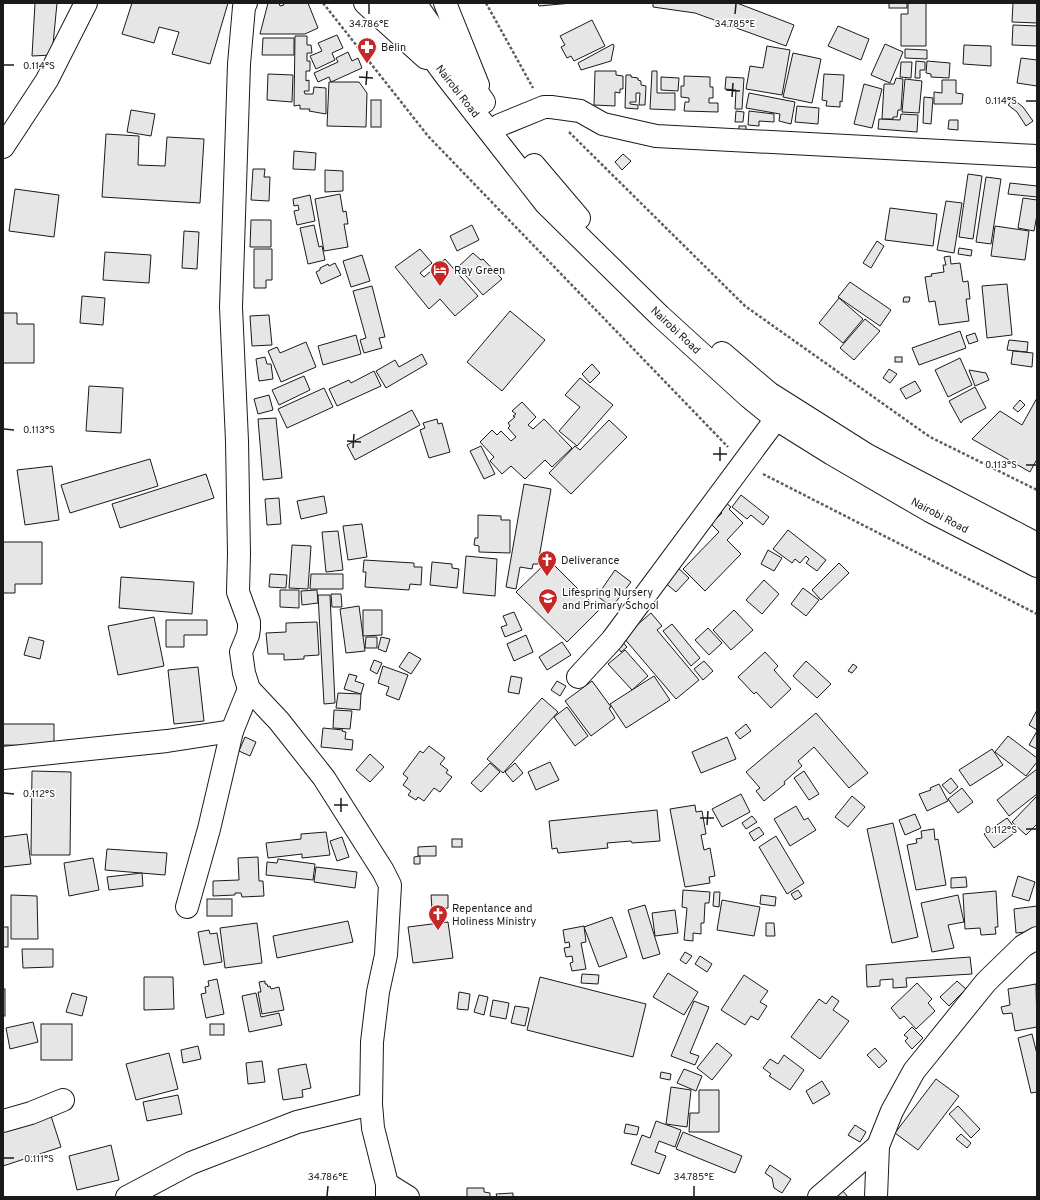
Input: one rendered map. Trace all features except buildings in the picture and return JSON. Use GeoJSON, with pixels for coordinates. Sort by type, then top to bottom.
{"type":"FeatureCollection","features":[{"type":"Feature","properties":{"kind":"main road"},"geometry":{"type":"LineString","coordinates":[[3,147],[47,80],[86,3]]}},
{"type":"Feature","properties":{"kind":"main road"},"geometry":{"type":"LineString","coordinates":[[246,3],[244,7],[239,64],[232,307],[238,441],[238,592],[249,622],[248,635],[241,652],[244,673],[249,689],[279,721],[324,778],[383,871],[390,885],[386,955],[378,992],[372,1042],[371,1104],[373,1128],[387,1191],[408,1197]]}},
{"type":"Feature","properties":{"kind":"main road"},"geometry":{"type":"LineString","coordinates":[[365,3],[446,76]]}},
{"type":"Feature","properties":{"kind":"main road","name":"Nairobi Road"},"geometry":{"type":"LineString","coordinates":[[392,3],[446,76],[546,204],[660,316],[776,419],[832,454],[930,511],[1037,566]]}},
{"type":"Feature","properties":{"kind":"main road","name":"Nairobi Road"},"geometry":{"type":"LineString","coordinates":[[415,3],[500,125],[587,228],[680,319],[769,392],[867,455],[1037,544]]}},
{"type":"Feature","properties":{"kind":"main road"},"geometry":{"type":"LineString","coordinates":[[444,3],[486,104]]}},
{"type":"Feature","properties":{"kind":"main road"},"geometry":{"type":"LineString","coordinates":[[500,125],[544,108],[551,107],[580,111],[603,124],[656,136],[1037,156]]}},
{"type":"Feature","properties":{"kind":"main road"},"geometry":{"type":"LineString","coordinates":[[578,676],[616,634],[776,419]]}},
{"type":"Feature","properties":{"kind":"main road"},"geometry":{"type":"LineString","coordinates":[[187,907],[209,829],[232,731],[249,689]]}},
{"type":"Feature","properties":{"kind":"main road"},"geometry":{"type":"LineString","coordinates":[[3,758],[167,741],[232,731]]}},
{"type":"Feature","properties":{"kind":"main road"},"geometry":{"type":"LineString","coordinates":[[876,1197],[878,1146],[892,1111],[914,1071],[986,982],[1023,946],[1037,938]]}},
{"type":"Feature","properties":{"kind":"main road"},"geometry":{"type":"LineString","coordinates":[[3,1121],[31,1114],[63,1100]]}},
{"type":"Feature","properties":{"kind":"main road"},"geometry":{"type":"LineString","coordinates":[[127,1197],[191,1163],[297,1122],[371,1104]]}},
{"type":"Feature","properties":{"kind":"main road"},"geometry":{"type":"LineString","coordinates":[[819,1197],[878,1146]]}},
{"type":"Feature","properties":{"kind":"path"},"geometry":{"type":"LineString","coordinates":[[486,3],[544,108],[745,306],[930,437],[1037,490]]}},
{"type":"Feature","properties":{"kind":"place","name":"Belin"},"geometry":{"type":"Point","coordinates":[367,64]}},
{"type":"Feature","properties":{"kind":"place","name":"Ray Green"},"geometry":{"type":"Point","coordinates":[440,287]}},
{"type":"Feature","properties":{"kind":"place","name":"Deliverance"},"geometry":{"type":"Point","coordinates":[547,577]}},
{"type":"Feature","properties":{"kind":"place","name":"Lifespring Nursery and Primary School"},"geometry":{"type":"Point","coordinates":[548,615]}},
{"type":"Feature","properties":{"kind":"place","name":"Repentance and Holiness Ministry"},"geometry":{"type":"Point","coordinates":[438,931]}}]}
